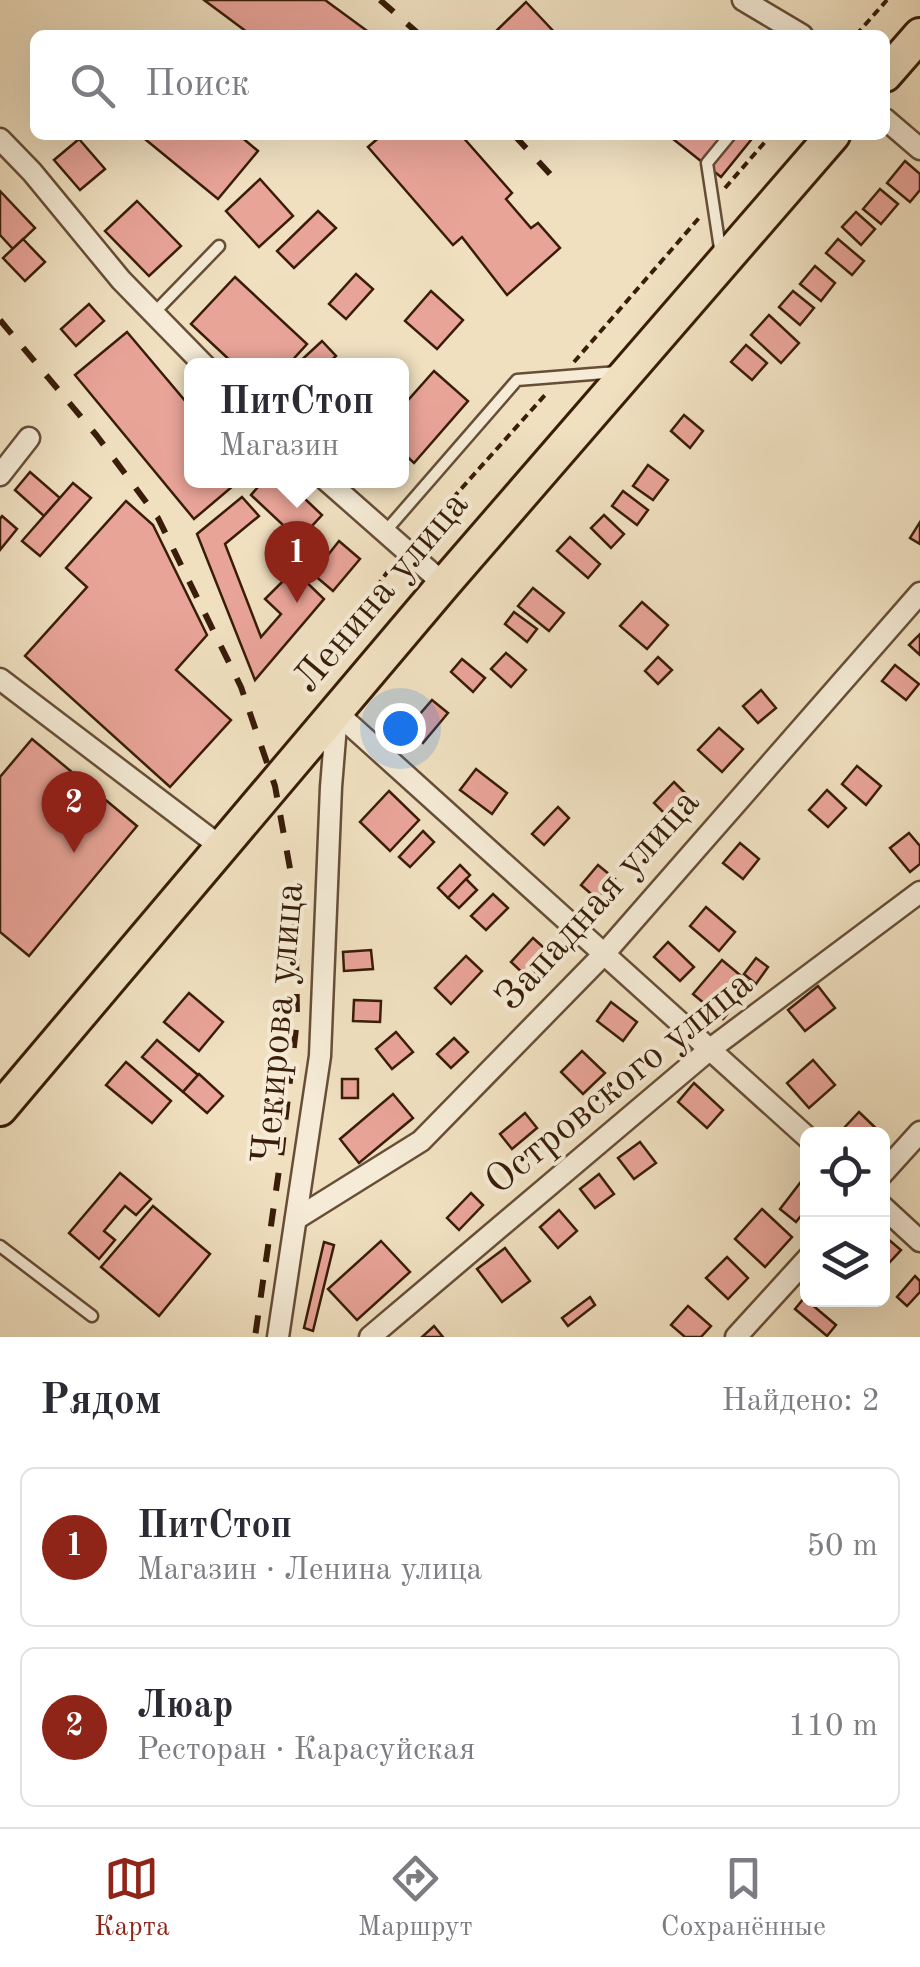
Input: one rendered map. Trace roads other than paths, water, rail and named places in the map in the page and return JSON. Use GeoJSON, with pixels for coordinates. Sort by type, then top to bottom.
{"type":"FeatureCollection","features":[{"type":"Feature","properties":{"kind":"main road"},"geometry":{"type":"LineString","coordinates":[[890,69],[920,35]]}},
{"type":"Feature","properties":{"kind":"main road","name":"Ленина улица"},"geometry":{"type":"LineString","coordinates":[[0,1109],[444,584],[829,140]]}},
{"type":"Feature","properties":{"kind":"street"},"geometry":{"type":"LineString","coordinates":[[743,0],[794,30]]}},
{"type":"Feature","properties":{"kind":"street"},"geometry":{"type":"LineString","coordinates":[[890,123],[920,149]]}},
{"type":"Feature","properties":{"kind":"street"},"geometry":{"type":"LineString","coordinates":[[0,139],[197,358]]}},
{"type":"Feature","properties":{"kind":"street"},"geometry":{"type":"LineString","coordinates":[[0,475],[29,438]]}},
{"type":"Feature","properties":{"kind":"street"},"geometry":{"type":"LineString","coordinates":[[335,488],[444,584]]}},
{"type":"Feature","properties":{"kind":"street","name":"Западная улица"},"geometry":{"type":"LineString","coordinates":[[296,1219],[421,1140],[604,954],[920,592]]}},
{"type":"Feature","properties":{"kind":"street"},"geometry":{"type":"LineString","coordinates":[[0,679],[220,847]]}},
{"type":"Feature","properties":{"kind":"street"},"geometry":{"type":"LineString","coordinates":[[337,713],[800,1131]]}},
{"type":"Feature","properties":{"kind":"street","name":"Чекирова улица"},"geometry":{"type":"LineString","coordinates":[[278,1337],[320,1056],[330,787],[337,713]]}},
{"type":"Feature","properties":{"kind":"street","name":"Островского улица"},"geometry":{"type":"LineString","coordinates":[[370,1337],[710,1050],[920,892]]}},
{"type":"Feature","properties":{"kind":"street"},"geometry":{"type":"LineString","coordinates":[[890,1165],[920,1132]]}},
{"type":"Feature","properties":{"kind":"street"},"geometry":{"type":"LineString","coordinates":[[890,1213],[920,1241]]}},
{"type":"Feature","properties":{"kind":"street"},"geometry":{"type":"LineString","coordinates":[[736,1337],[800,1267]]}},
{"type":"Feature","properties":{"kind":"lane"},"geometry":{"type":"LineString","coordinates":[[722,262],[707,163],[726,140]]}},
{"type":"Feature","properties":{"kind":"lane"},"geometry":{"type":"LineString","coordinates":[[154,314],[219,246]]}},
{"type":"Feature","properties":{"kind":"lane"},"geometry":{"type":"LineString","coordinates":[[384,532],[517,380],[628,370]]}},
{"type":"Feature","properties":{"kind":"lane"},"geometry":{"type":"LineString","coordinates":[[0,1246],[92,1316]]}},
{"type":"Feature","properties":{"kind":"railway"},"geometry":{"type":"LineString","coordinates":[[380,0],[414,30]]}},
{"type":"Feature","properties":{"kind":"railway"},"geometry":{"type":"LineString","coordinates":[[519,140],[550,174]]}},
{"type":"Feature","properties":{"kind":"railway"},"geometry":{"type":"LineString","coordinates":[[0,320],[97,436],[158,518],[241,687],[275,786],[291,874],[297,1020],[255,1337]]}},
{"type":"Feature","properties":{"kind":"place","name":"ПитСтоп"},"geometry":{"type":"Point","coordinates":[297,603]}},
{"type":"Feature","properties":{"kind":"place","name":"Люар"},"geometry":{"type":"Point","coordinates":[74,853]}}]}
